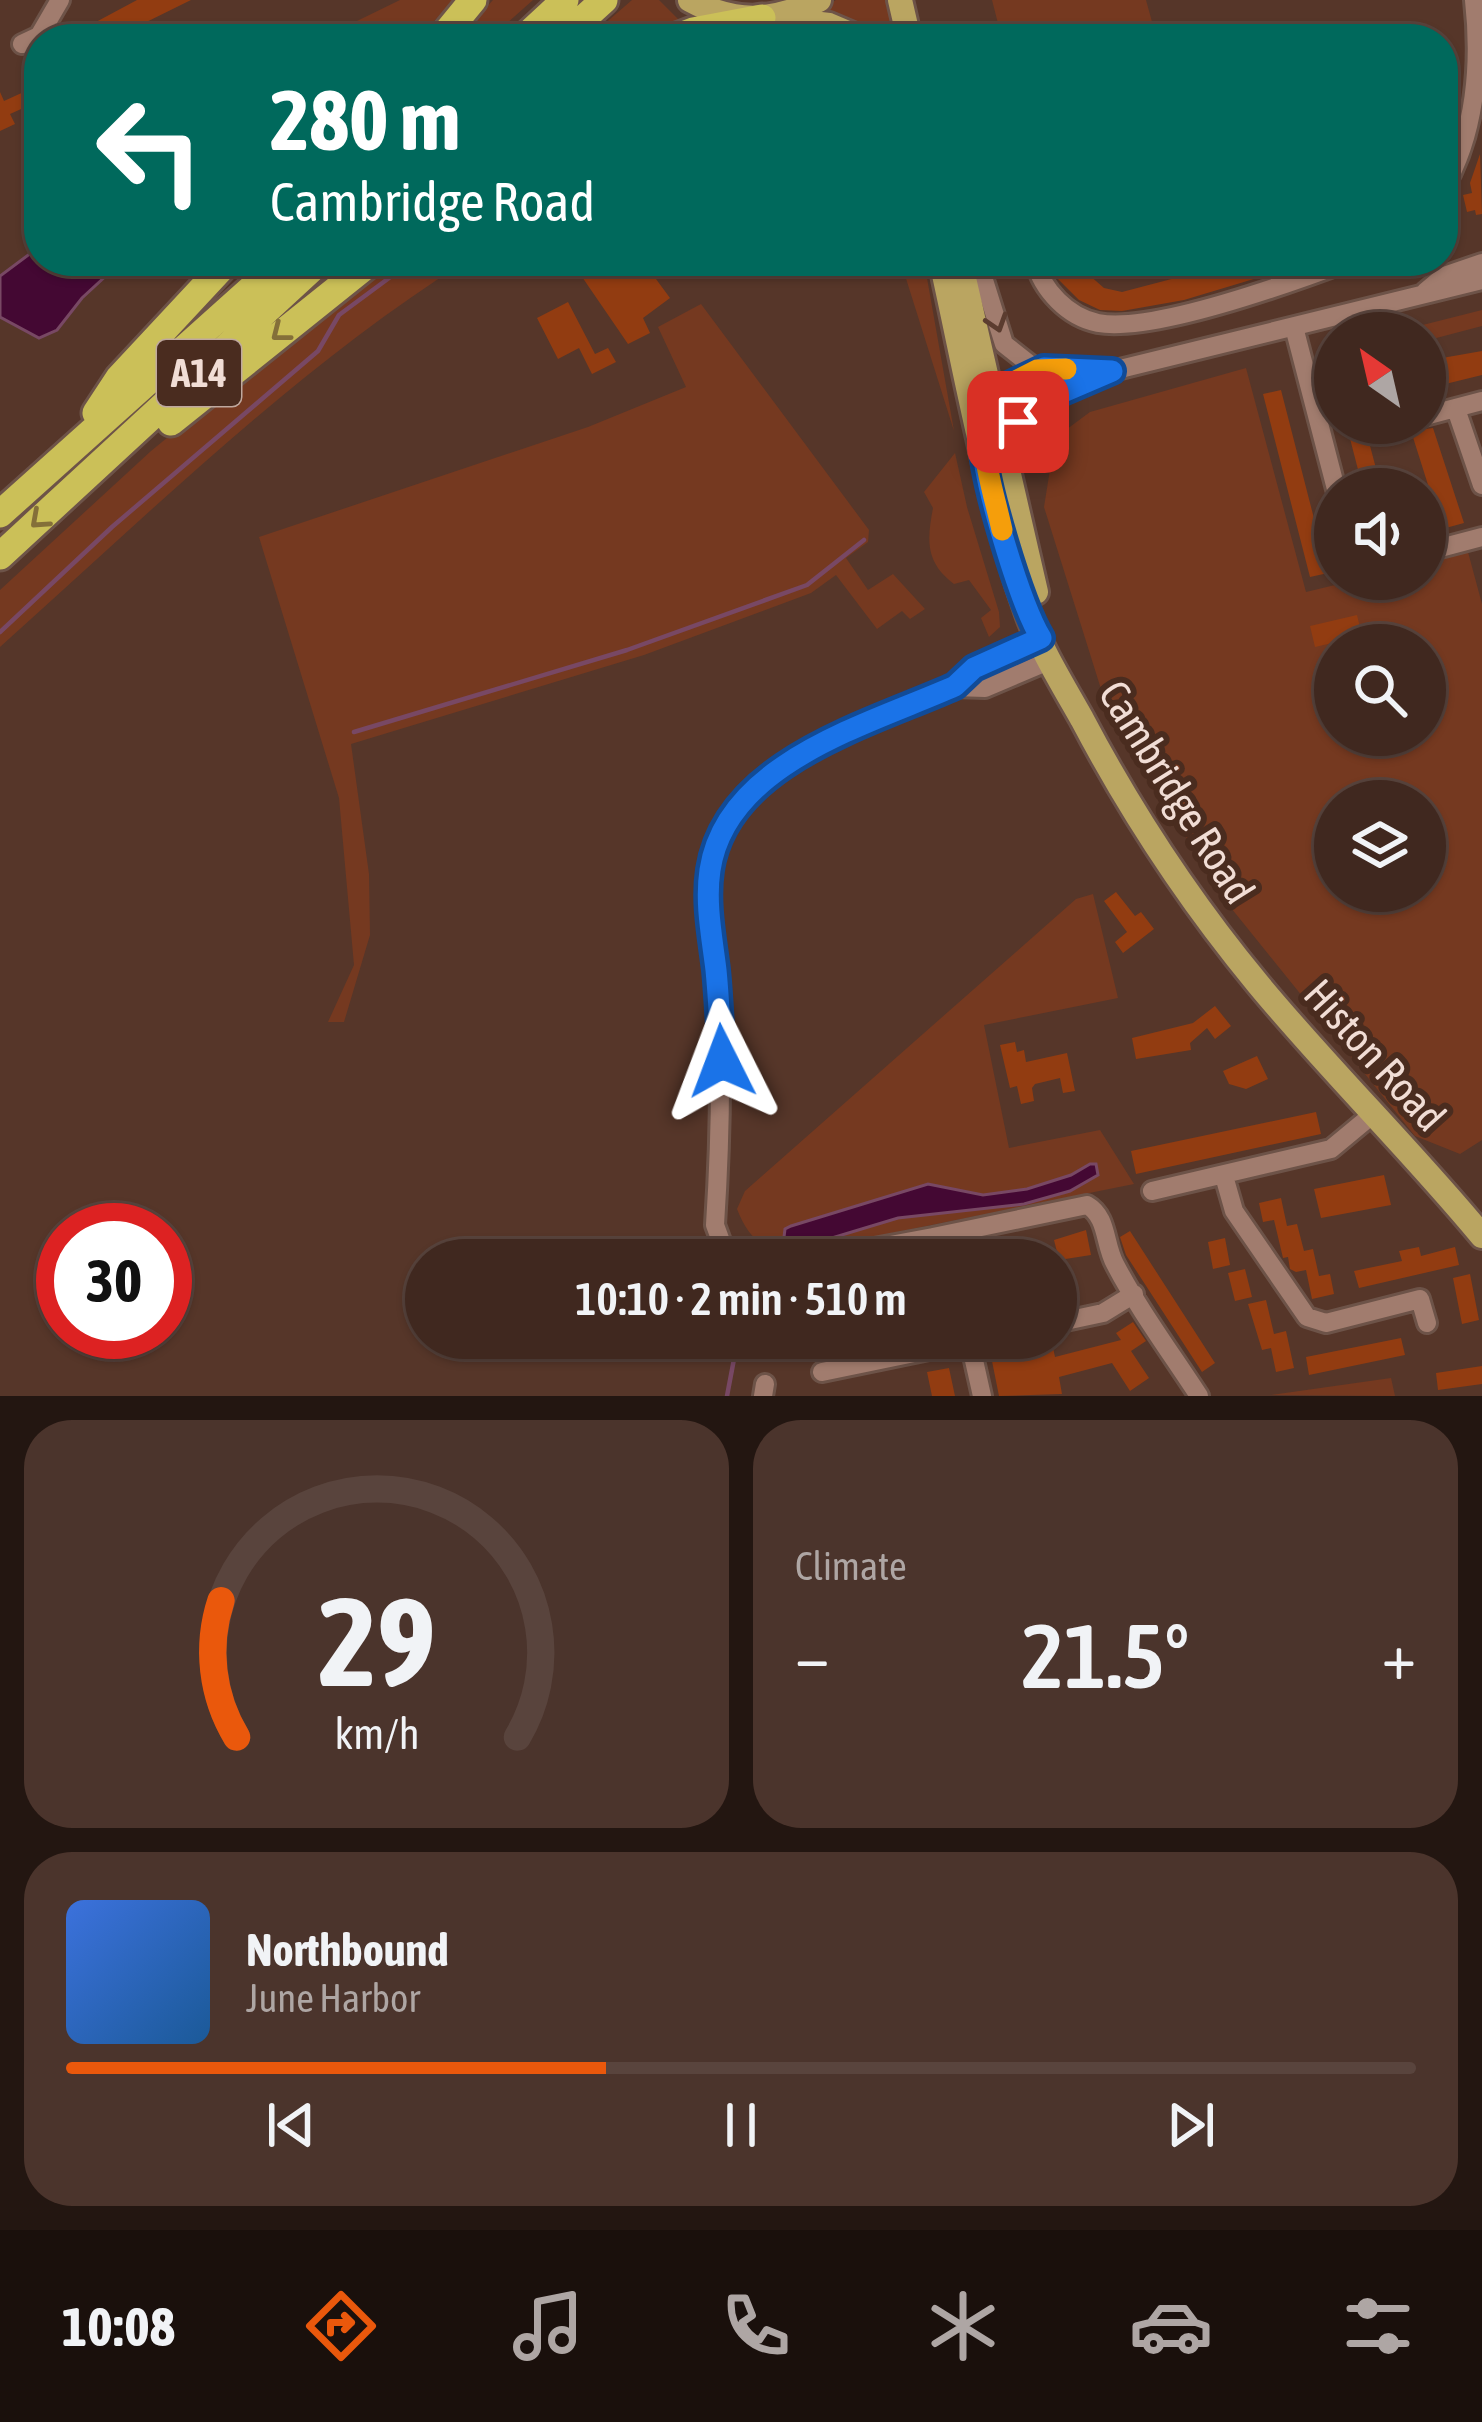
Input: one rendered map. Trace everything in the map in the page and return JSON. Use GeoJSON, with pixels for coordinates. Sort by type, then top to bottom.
{"type":"FeatureCollection","features":[{"type":"Feature","properties":{"kind":"highway"},"geometry":{"type":"LineString","coordinates":[[453,24],[472,0]]}},
{"type":"Feature","properties":{"kind":"highway"},"geometry":{"type":"LineString","coordinates":[[540,24],[565,0]]}},
{"type":"Feature","properties":{"kind":"highway"},"geometry":{"type":"LineString","coordinates":[[578,24],[604,0]]}},
{"type":"Feature","properties":{"kind":"highway"},"geometry":{"type":"LineString","coordinates":[[734,24],[769,18]]}},
{"type":"Feature","properties":{"kind":"highway","name":"A14"},"geometry":{"type":"LineString","coordinates":[[73,446],[119,378],[214,276]]}},
{"type":"Feature","properties":{"kind":"highway","name":"A14"},"geometry":{"type":"LineString","coordinates":[[0,514],[265,276]]}},
{"type":"Feature","properties":{"kind":"highway","name":"A14"},"geometry":{"type":"LineString","coordinates":[[0,556],[304,276]]}},
{"type":"Feature","properties":{"kind":"highway"},"geometry":{"type":"LineString","coordinates":[[78,484],[148,442],[353,276]]}},
{"type":"Feature","properties":{"kind":"main road"},"geometry":{"type":"LineString","coordinates":[[690,0],[731,16],[820,24]]}},
{"type":"Feature","properties":{"kind":"main road"},"geometry":{"type":"LineString","coordinates":[[769,18],[818,0]]}},
{"type":"Feature","properties":{"kind":"main road","name":"Cambridge Road"},"geometry":{"type":"LineString","coordinates":[[946,276],[980,390]]}},
{"type":"Feature","properties":{"kind":"main road","name":"Cambridge Road"},"geometry":{"type":"LineString","coordinates":[[962,276],[1008,553],[1029,618],[1093,740],[1153,838],[1256,982]]}},
{"type":"Feature","properties":{"kind":"main road","name":"Histon Road"},"geometry":{"type":"LineString","coordinates":[[1256,982],[1482,1236]]}},
{"type":"Feature","properties":{"kind":"street"},"geometry":{"type":"LineString","coordinates":[[1458,151],[1478,100],[1474,0]]}},
{"type":"Feature","properties":{"kind":"street"},"geometry":{"type":"LineString","coordinates":[[983,276],[1004,344],[1037,370]]}},
{"type":"Feature","properties":{"kind":"street"},"geometry":{"type":"LineString","coordinates":[[1040,276],[1071,311],[1094,322],[1125,325],[1243,298],[1289,276]]}},
{"type":"Feature","properties":{"kind":"street"},"geometry":{"type":"LineString","coordinates":[[1421,295],[1444,276]]}},
{"type":"Feature","properties":{"kind":"street"},"geometry":{"type":"LineString","coordinates":[[991,441],[1035,404],[1112,371],[1482,280]]}},
{"type":"Feature","properties":{"kind":"street"},"geometry":{"type":"LineString","coordinates":[[1294,327],[1331,468]]}},
{"type":"Feature","properties":{"kind":"street"},"geometry":{"type":"LineString","coordinates":[[980,390],[1037,370],[1112,371]]}},
{"type":"Feature","properties":{"kind":"street"},"geometry":{"type":"LineString","coordinates":[[980,390],[1035,404]]}},
{"type":"Feature","properties":{"kind":"street"},"geometry":{"type":"LineString","coordinates":[[1446,411],[1482,401]]}},
{"type":"Feature","properties":{"kind":"street"},"geometry":{"type":"LineString","coordinates":[[1456,409],[1479,461],[1482,484]]}},
{"type":"Feature","properties":{"kind":"street"},"geometry":{"type":"LineString","coordinates":[[1446,546],[1482,537]]}},
{"type":"Feature","properties":{"kind":"street"},"geometry":{"type":"LineString","coordinates":[[720,1239],[715,1225],[723,1092],[718,986],[708,908],[710,867],[722,831],[763,779],[796,756],[955,686],[974,668],[1046,649]]}},
{"type":"Feature","properties":{"kind":"street"},"geometry":{"type":"LineString","coordinates":[[1152,1191],[1331,1149],[1372,1115]]}},
{"type":"Feature","properties":{"kind":"street"},"geometry":{"type":"LineString","coordinates":[[1224,1176],[1234,1211],[1307,1317],[1325,1323],[1420,1299],[1426,1322]]}},
{"type":"Feature","properties":{"kind":"street"},"geometry":{"type":"LineString","coordinates":[[922,1239],[1087,1205],[1101,1216],[1114,1262],[1199,1396]]}},
{"type":"Feature","properties":{"kind":"street"},"geometry":{"type":"LineString","coordinates":[[933,1237],[937,1239]]}},
{"type":"Feature","properties":{"kind":"street"},"geometry":{"type":"LineString","coordinates":[[1077,1319],[1103,1313],[1134,1294]]}},
{"type":"Feature","properties":{"kind":"street"},"geometry":{"type":"LineString","coordinates":[[822,1372],[882,1359]]}},
{"type":"Feature","properties":{"kind":"street"},"geometry":{"type":"LineString","coordinates":[[977,1359],[982,1396]]}},
{"type":"Feature","properties":{"kind":"shaded area"},"geometry":{"type":"Polygon","coordinates":[[[400,0],[453,0],[431,24],[351,24],[400,0]]]}},
{"type":"Feature","properties":{"kind":"shaded area"},"geometry":{"type":"Polygon","coordinates":[[[493,0],[533,0],[506,24],[471,24],[493,0]]]}},
{"type":"Feature","properties":{"kind":"shaded area"},"geometry":{"type":"Polygon","coordinates":[[[632,0],[659,0],[683,24],[604,24],[632,0]]]}},
{"type":"Feature","properties":{"kind":"shaded area"},"geometry":{"type":"Polygon","coordinates":[[[836,0],[894,0],[899,24],[856,24],[806,15],[836,0]]]}},
{"type":"Feature","properties":{"kind":"shaded area"},"geometry":{"type":"Polygon","coordinates":[[[992,0],[1146,0],[1153,24],[998,24],[992,0]]]}},
{"type":"Feature","properties":{"kind":"shaded area"},"geometry":{"type":"Polygon","coordinates":[[[24,258],[24,276],[106,276],[57,330],[39,338],[0,317],[0,276],[24,258]]]}},
{"type":"Feature","properties":{"kind":"shaded area"},"geometry":{"type":"Polygon","coordinates":[[[365,276],[444,276],[283,395],[0,647],[0,590],[151,451],[365,276]]]}},
{"type":"Feature","properties":{"kind":"shaded area"},"geometry":{"type":"Polygon","coordinates":[[[905,276],[927,276],[954,431],[905,276]]]}},
{"type":"Feature","properties":{"kind":"shaded area"},"geometry":{"type":"Polygon","coordinates":[[[701,304],[869,530],[868,542],[846,558],[868,590],[893,574],[925,609],[910,619],[902,611],[877,629],[836,575],[811,593],[644,655],[351,744],[369,874],[370,935],[344,1022],[328,1022],[354,965],[339,798],[259,537],[588,427],[686,387],[658,327],[701,304]]]}},
{"type":"Feature","properties":{"kind":"shaded area"},"geometry":{"type":"Polygon","coordinates":[[[1482,310],[1482,326],[1446,335],[1446,319],[1482,310]]]}},
{"type":"Feature","properties":{"kind":"shaded area"},"geometry":{"type":"Polygon","coordinates":[[[1246,368],[1306,592],[1314,590],[1314,600],[1446,600],[1446,558],[1468,552],[1482,604],[1482,1140],[1460,1154],[1415,1136],[1215,888],[1101,689],[1044,507],[1055,438],[1090,412],[1246,368]]]}},
{"type":"Feature","properties":{"kind":"shaded area"},"geometry":{"type":"Polygon","coordinates":[[[955,453],[999,612],[1000,627],[989,637],[981,618],[991,610],[969,580],[954,584],[945,576],[930,550],[933,508],[924,492],[955,453]]]}},
{"type":"Feature","properties":{"kind":"shaded area"},"geometry":{"type":"Polygon","coordinates":[[[1093,894],[1118,998],[984,1025],[1009,1148],[1100,1130],[1134,1184],[862,1239],[756,1239],[737,1209],[745,1191],[1076,899],[1093,894]]]}},
{"type":"Feature","properties":{"kind":"shaded area"},"geometry":{"type":"Polygon","coordinates":[[[1096,1164],[1098,1175],[1070,1191],[1024,1204],[898,1218],[829,1239],[784,1237],[791,1226],[928,1184],[983,1195],[1027,1189],[1096,1164]]]}},
{"type":"Feature","properties":{"kind":"shaded area"},"geometry":{"type":"Polygon","coordinates":[[[1391,1378],[1395,1396],[1271,1395],[1391,1378]]]}},
{"type":"Feature","properties":{"kind":"building"},"geometry":{"type":"Polygon","coordinates":[[[137,0],[191,0],[142,24],[92,24],[137,0]]]}},
{"type":"Feature","properties":{"kind":"building"},"geometry":{"type":"Polygon","coordinates":[[[0,92],[4,101],[24,92],[24,108],[10,114],[15,124],[0,131],[0,92]]]}},
{"type":"Feature","properties":{"kind":"building"},"geometry":{"type":"Polygon","coordinates":[[[1480,154],[1482,214],[1476,215],[1475,210],[1467,212],[1463,195],[1472,193],[1470,183],[1480,154]]]}},
{"type":"Feature","properties":{"kind":"building"},"geometry":{"type":"Polygon","coordinates":[[[581,276],[660,276],[656,279],[670,298],[643,318],[650,333],[628,344],[581,276]]]}},
{"type":"Feature","properties":{"kind":"building"},"geometry":{"type":"Polygon","coordinates":[[[1090,276],[1104,288],[1122,292],[1183,276],[1264,276],[1184,300],[1122,311],[1100,310],[1079,300],[1057,278],[1090,276]]]}},
{"type":"Feature","properties":{"kind":"building"},"geometry":{"type":"Polygon","coordinates":[[[568,302],[595,354],[608,348],[616,362],[592,374],[579,348],[558,359],[537,318],[568,302]]]}},
{"type":"Feature","properties":{"kind":"building"},"geometry":{"type":"Polygon","coordinates":[[[1482,351],[1482,375],[1446,384],[1446,357],[1482,351]]]}},
{"type":"Feature","properties":{"kind":"building"},"geometry":{"type":"Polygon","coordinates":[[[1281,390],[1314,518],[1314,576],[1310,577],[1263,394],[1281,390]]]}},
{"type":"Feature","properties":{"kind":"building"},"geometry":{"type":"Polygon","coordinates":[[[1351,444],[1370,444],[1376,468],[1358,468],[1351,444]]]}},
{"type":"Feature","properties":{"kind":"building"},"geometry":{"type":"Polygon","coordinates":[[[1415,444],[1438,444],[1464,523],[1446,528],[1446,468],[1423,468],[1415,444]]]}},
{"type":"Feature","properties":{"kind":"building"},"geometry":{"type":"Polygon","coordinates":[[[1357,615],[1359,624],[1319,624],[1357,615]]]}},
{"type":"Feature","properties":{"kind":"building"},"geometry":{"type":"Polygon","coordinates":[[[1116,892],[1135,916],[1141,912],[1154,929],[1123,953],[1115,942],[1127,932],[1104,901],[1116,892]]]}},
{"type":"Feature","properties":{"kind":"building"},"geometry":{"type":"Polygon","coordinates":[[[1215,1006],[1231,1026],[1215,1039],[1207,1028],[1190,1043],[1191,1050],[1136,1059],[1132,1038],[1193,1023],[1215,1006]]]}},
{"type":"Feature","properties":{"kind":"building"},"geometry":{"type":"Polygon","coordinates":[[[1015,1042],[1017,1052],[1024,1050],[1026,1062],[1067,1053],[1075,1091],[1063,1093],[1060,1078],[1035,1084],[1034,1101],[1021,1104],[1017,1086],[1010,1088],[1000,1045],[1015,1042]]]}},
{"type":"Feature","properties":{"kind":"building"},"geometry":{"type":"Polygon","coordinates":[[[1257,1056],[1268,1079],[1246,1089],[1229,1084],[1223,1071],[1257,1056]]]}},
{"type":"Feature","properties":{"kind":"building"},"geometry":{"type":"Polygon","coordinates":[[[1316,1112],[1321,1134],[1136,1174],[1131,1151],[1316,1112]]]}},
{"type":"Feature","properties":{"kind":"building"},"geometry":{"type":"Polygon","coordinates":[[[1384,1175],[1391,1205],[1321,1218],[1314,1189],[1384,1175]]]}},
{"type":"Feature","properties":{"kind":"building"},"geometry":{"type":"Polygon","coordinates":[[[1281,1198],[1287,1226],[1297,1224],[1304,1251],[1313,1249],[1319,1276],[1330,1274],[1334,1294],[1312,1299],[1306,1270],[1290,1269],[1274,1220],[1263,1222],[1259,1203],[1281,1198]]]}},
{"type":"Feature","properties":{"kind":"building"},"geometry":{"type":"Polygon","coordinates":[[[1086,1230],[1091,1255],[1077,1257],[1077,1239],[1057,1239],[1086,1230]]]}},
{"type":"Feature","properties":{"kind":"building"},"geometry":{"type":"Polygon","coordinates":[[[1130,1231],[1215,1363],[1202,1372],[1126,1255],[1120,1237],[1130,1231]]]}},
{"type":"Feature","properties":{"kind":"building"},"geometry":{"type":"Polygon","coordinates":[[[1225,1238],[1230,1265],[1213,1269],[1208,1242],[1225,1238]]]}},
{"type":"Feature","properties":{"kind":"building"},"geometry":{"type":"Polygon","coordinates":[[[1419,1247],[1421,1256],[1455,1247],[1459,1265],[1359,1288],[1354,1271],[1402,1261],[1399,1251],[1419,1247]]]}},
{"type":"Feature","properties":{"kind":"building"},"geometry":{"type":"Polygon","coordinates":[[[1245,1269],[1252,1297],[1235,1301],[1228,1273],[1245,1269]]]}},
{"type":"Feature","properties":{"kind":"building"},"geometry":{"type":"Polygon","coordinates":[[[1470,1274],[1479,1320],[1462,1324],[1453,1278],[1470,1274]]]}},
{"type":"Feature","properties":{"kind":"building"},"geometry":{"type":"Polygon","coordinates":[[[1266,1300],[1274,1334],[1286,1331],[1294,1368],[1276,1372],[1271,1348],[1262,1350],[1248,1304],[1266,1300]]]}},
{"type":"Feature","properties":{"kind":"building"},"geometry":{"type":"Polygon","coordinates":[[[1133,1322],[1146,1341],[1131,1351],[1149,1378],[1130,1391],[1112,1363],[1059,1377],[1062,1394],[999,1396],[992,1359],[1077,1359],[1077,1351],[1121,1340],[1116,1333],[1133,1322]]]}},
{"type":"Feature","properties":{"kind":"building"},"geometry":{"type":"Polygon","coordinates":[[[1401,1338],[1405,1355],[1309,1375],[1306,1357],[1401,1338]]]}},
{"type":"Feature","properties":{"kind":"building"},"geometry":{"type":"Polygon","coordinates":[[[1482,1366],[1482,1384],[1438,1390],[1436,1373],[1482,1366]]]}},
{"type":"Feature","properties":{"kind":"building"},"geometry":{"type":"Polygon","coordinates":[[[949,1368],[955,1396],[932,1396],[927,1372],[949,1368]]]}},
{"type":"Feature","properties":{"kind":"waterway"},"geometry":{"type":"LineString","coordinates":[[0,632],[112,527],[318,351],[339,315],[392,276]]}},
{"type":"Feature","properties":{"kind":"waterway"},"geometry":{"type":"LineString","coordinates":[[354,732],[627,650],[807,585],[864,540]]}},
{"type":"Feature","properties":{"kind":"waterway"},"geometry":{"type":"LineString","coordinates":[[727,1396],[734,1359]]}},
{"type":"Feature","properties":{"kind":"slow traffic"},"geometry":{"type":"LineString","coordinates":[[1002,530],[982,444],[990,394],[1037,370],[1066,369]]}},
{"type":"Feature","properties":{"kind":"route"},"geometry":{"type":"LineString","coordinates":[[722,1061],[708,908],[710,867],[722,831],[763,779],[796,756],[955,686],[974,668],[1041,638],[1029,618],[1008,553],[982,444],[984,412],[990,394],[1037,370],[1112,371],[1035,404],[1018,422]]}}]}
